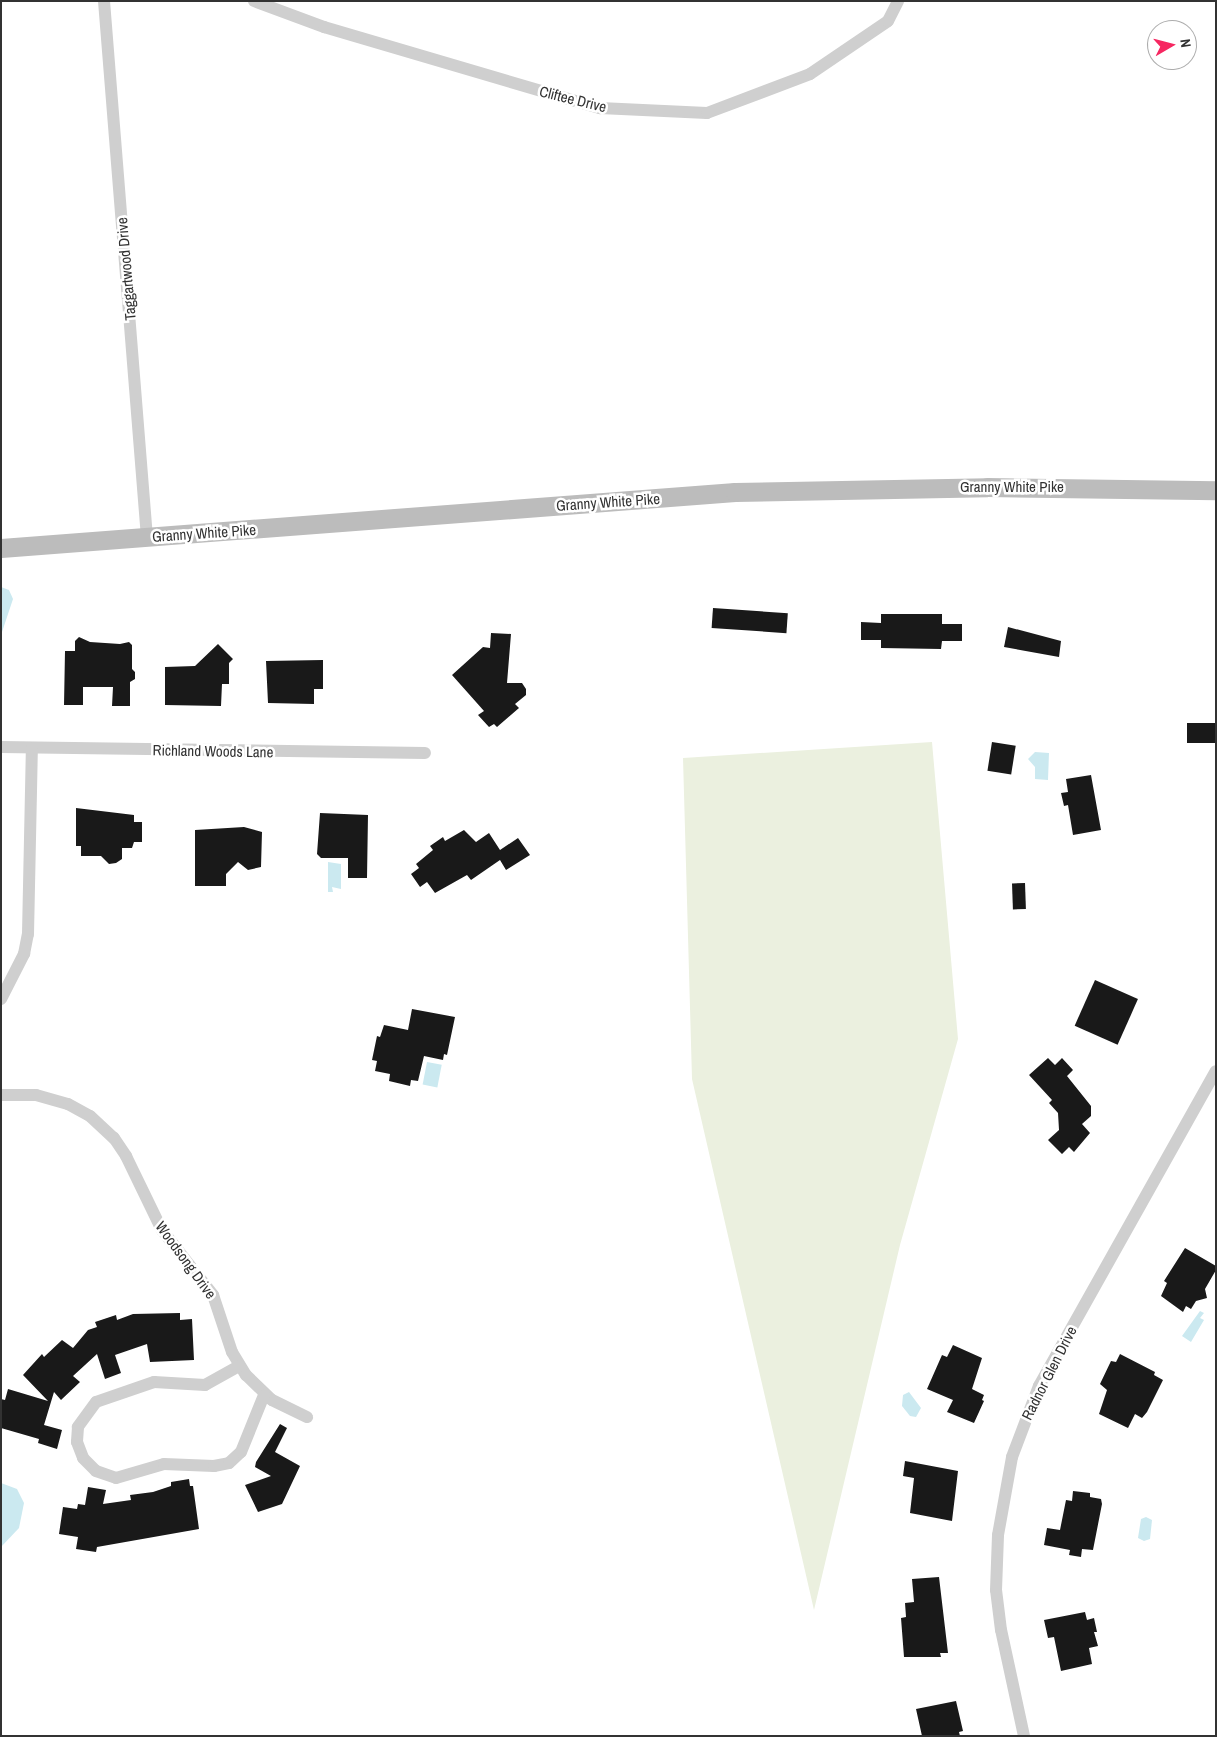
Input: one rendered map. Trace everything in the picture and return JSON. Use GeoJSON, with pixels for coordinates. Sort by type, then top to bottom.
{"type":"FeatureCollection","features":[{"type":"Feature","properties":{"kind":"main road","name":"Granny White Pike"},"geometry":{"type":"LineString","coordinates":[[1,548],[735,492],[987,487],[1216,490]]}},
{"type":"Feature","properties":{"kind":"street","name":"Taggartwood Drive"},"geometry":{"type":"LineString","coordinates":[[104,1],[147,538]]}},
{"type":"Feature","properties":{"kind":"street","name":"Cliftee Drive"},"geometry":{"type":"LineString","coordinates":[[254,1],[324,27],[600,108],[707,113],[810,74],[888,21],[898,1]]}},
{"type":"Feature","properties":{"kind":"street","name":"Richland Woods Lane"},"geometry":{"type":"LineString","coordinates":[[1,747],[425,753]]}},
{"type":"Feature","properties":{"kind":"street"},"geometry":{"type":"LineString","coordinates":[[1,999],[24,954],[28,934],[32,748]]}},
{"type":"Feature","properties":{"kind":"street","name":"Radnor Glen Drive"},"geometry":{"type":"LineString","coordinates":[[1024,1736],[1001,1630],[996,1590],[998,1535],[1012,1457],[1039,1386],[1216,1071]]}},
{"type":"Feature","properties":{"kind":"street","name":"Woodsong Drive"},"geometry":{"type":"LineString","coordinates":[[1,1095],[36,1095],[68,1104],[90,1116],[114,1138],[126,1156],[162,1230],[213,1294],[227,1341],[239,1366],[264,1394],[307,1417]]}},
{"type":"Feature","properties":{"kind":"street"},"geometry":{"type":"LineString","coordinates":[[239,1366],[205,1384],[154,1382],[96,1402],[78,1427],[77,1442],[83,1458],[96,1471],[116,1478],[164,1464],[214,1466],[230,1463],[245,1445],[264,1394]]}},
{"type":"Feature","properties":{"kind":"green space"},"geometry":{"type":"Polygon","coordinates":[[[932,742],[958,1039],[900,1245],[814,1610],[692,1079],[683,758],[932,742]]]}},
{"type":"Feature","properties":{"kind":"water"},"geometry":{"type":"Polygon","coordinates":[[[1,587],[9,590],[13,599],[1,635],[1,587]]]}},
{"type":"Feature","properties":{"kind":"water"},"geometry":{"type":"Polygon","coordinates":[[[1035,752],[1049,753],[1048,780],[1035,779],[1035,767],[1028,759],[1035,752]]]}},
{"type":"Feature","properties":{"kind":"water"},"geometry":{"type":"Polygon","coordinates":[[[328,862],[341,864],[341,889],[332,887],[333,892],[328,892],[328,862]]]}},
{"type":"Feature","properties":{"kind":"water"},"geometry":{"type":"Polygon","coordinates":[[[427,1062],[442,1065],[437,1087],[423,1085],[427,1062]]]}},
{"type":"Feature","properties":{"kind":"water"},"geometry":{"type":"Polygon","coordinates":[[[1200,1311],[1204,1313],[1200,1318],[1204,1320],[1191,1342],[1182,1336],[1200,1311]]]}},
{"type":"Feature","properties":{"kind":"water"},"geometry":{"type":"Polygon","coordinates":[[[909,1392],[921,1408],[916,1417],[910,1416],[902,1406],[903,1395],[909,1392]]]}},
{"type":"Feature","properties":{"kind":"water"},"geometry":{"type":"Polygon","coordinates":[[[1,1483],[17,1489],[24,1503],[19,1528],[1,1547],[1,1483]]]}},
{"type":"Feature","properties":{"kind":"water"},"geometry":{"type":"Polygon","coordinates":[[[1146,1517],[1152,1520],[1150,1539],[1144,1541],[1138,1538],[1141,1519],[1146,1517]]]}},
{"type":"Feature","properties":{"kind":"building"},"geometry":{"type":"Polygon","coordinates":[[[713,608],[788,613],[786,633],[712,628],[713,608]]]}},
{"type":"Feature","properties":{"kind":"building"},"geometry":{"type":"Polygon","coordinates":[[[881,614],[942,614],[942,624],[962,624],[962,641],[942,641],[941,649],[881,648],[881,640],[861,640],[861,622],[881,623],[881,614]]]}},
{"type":"Feature","properties":{"kind":"building"},"geometry":{"type":"Polygon","coordinates":[[[1008,627],[1061,641],[1059,657],[1004,647],[1008,627]]]}},
{"type":"Feature","properties":{"kind":"building"},"geometry":{"type":"Polygon","coordinates":[[[491,633],[511,634],[507,683],[522,683],[526,689],[526,695],[515,704],[519,708],[497,727],[494,724],[489,727],[478,715],[484,711],[452,675],[483,647],[490,648],[491,633]]]}},
{"type":"Feature","properties":{"kind":"building"},"geometry":{"type":"Polygon","coordinates":[[[79,637],[90,642],[120,644],[129,642],[132,645],[132,669],[135,672],[135,679],[130,682],[130,706],[112,706],[113,687],[83,687],[83,705],[64,705],[65,651],[75,651],[75,641],[79,637]]]}},
{"type":"Feature","properties":{"kind":"building"},"geometry":{"type":"Polygon","coordinates":[[[218,644],[233,659],[229,663],[229,684],[222,684],[221,706],[165,705],[165,667],[195,666],[218,644]]]}},
{"type":"Feature","properties":{"kind":"building"},"geometry":{"type":"Polygon","coordinates":[[[323,660],[323,689],[314,689],[314,704],[268,703],[266,661],[323,660]]]}},
{"type":"Feature","properties":{"kind":"building"},"geometry":{"type":"Polygon","coordinates":[[[1187,723],[1216,723],[1216,743],[1187,743],[1187,723]]]}},
{"type":"Feature","properties":{"kind":"building"},"geometry":{"type":"Polygon","coordinates":[[[992,742],[1016,746],[1011,774],[987,771],[992,742]]]}},
{"type":"Feature","properties":{"kind":"building"},"geometry":{"type":"Polygon","coordinates":[[[1091,775],[1101,830],[1073,835],[1068,805],[1064,806],[1061,793],[1068,792],[1066,779],[1091,775]]]}},
{"type":"Feature","properties":{"kind":"building"},"geometry":{"type":"Polygon","coordinates":[[[76,808],[134,815],[134,822],[142,822],[142,842],[134,842],[132,848],[122,848],[122,859],[116,863],[109,864],[101,856],[81,856],[81,846],[76,846],[76,808]]]}},
{"type":"Feature","properties":{"kind":"building"},"geometry":{"type":"Polygon","coordinates":[[[320,813],[368,815],[367,878],[348,878],[348,858],[321,858],[317,854],[320,813]]]}},
{"type":"Feature","properties":{"kind":"building"},"geometry":{"type":"Polygon","coordinates":[[[244,827],[262,832],[261,867],[248,870],[238,862],[226,874],[226,886],[195,886],[195,830],[244,827]]]}},
{"type":"Feature","properties":{"kind":"building"},"geometry":{"type":"Polygon","coordinates":[[[464,830],[476,842],[489,833],[500,850],[518,838],[530,855],[506,870],[500,860],[471,880],[467,875],[435,893],[427,882],[420,887],[411,874],[419,868],[416,864],[433,850],[430,846],[443,837],[445,841],[464,830]]]}},
{"type":"Feature","properties":{"kind":"building"},"geometry":{"type":"Polygon","coordinates":[[[1012,883],[1025,883],[1026,909],[1013,909],[1012,883]]]}},
{"type":"Feature","properties":{"kind":"building"},"geometry":{"type":"Polygon","coordinates":[[[1095,980],[1138,999],[1118,1045],[1075,1026],[1095,980]]]}},
{"type":"Feature","properties":{"kind":"building"},"geometry":{"type":"Polygon","coordinates":[[[412,1009],[455,1017],[447,1055],[444,1054],[443,1060],[424,1056],[418,1081],[411,1080],[410,1086],[389,1081],[390,1074],[375,1071],[377,1061],[372,1060],[377,1036],[380,1037],[384,1025],[408,1030],[412,1009]]]}},
{"type":"Feature","properties":{"kind":"building"},"geometry":{"type":"Polygon","coordinates":[[[1048,1058],[1055,1065],[1062,1058],[1073,1070],[1067,1076],[1091,1106],[1091,1116],[1082,1124],[1090,1133],[1074,1152],[1069,1147],[1062,1154],[1048,1140],[1059,1130],[1058,1113],[1049,1103],[1052,1100],[1029,1075],[1048,1058]]]}},
{"type":"Feature","properties":{"kind":"building"},"geometry":{"type":"Polygon","coordinates":[[[1185,1248],[1216,1266],[1216,1270],[1205,1289],[1207,1298],[1196,1301],[1191,1309],[1186,1306],[1183,1312],[1161,1296],[1167,1283],[1164,1281],[1185,1248]]]}},
{"type":"Feature","properties":{"kind":"building"},"geometry":{"type":"Polygon","coordinates":[[[180,1313],[180,1320],[192,1319],[194,1360],[150,1362],[147,1344],[115,1355],[121,1373],[105,1379],[97,1354],[73,1376],[80,1382],[61,1400],[54,1392],[44,1425],[62,1430],[57,1449],[38,1443],[39,1439],[1,1428],[1,1399],[5,1400],[8,1389],[48,1401],[23,1375],[42,1354],[44,1357],[62,1340],[73,1348],[88,1330],[97,1327],[95,1322],[116,1315],[117,1320],[133,1314],[180,1313]]]}},
{"type":"Feature","properties":{"kind":"building"},"geometry":{"type":"Polygon","coordinates":[[[953,1345],[982,1358],[972,1389],[984,1395],[982,1400],[984,1401],[974,1423],[947,1412],[953,1400],[927,1389],[942,1355],[947,1357],[953,1345]]]}},
{"type":"Feature","properties":{"kind":"building"},"geometry":{"type":"Polygon","coordinates":[[[1120,1354],[1155,1372],[1154,1375],[1163,1380],[1147,1412],[1142,1418],[1135,1414],[1128,1428],[1099,1414],[1107,1390],[1100,1384],[1111,1361],[1116,1362],[1120,1354]]]}},
{"type":"Feature","properties":{"kind":"building"},"geometry":{"type":"Polygon","coordinates":[[[280,1424],[287,1428],[275,1452],[300,1466],[282,1504],[258,1512],[245,1485],[271,1476],[255,1467],[256,1462],[280,1424]]]}},
{"type":"Feature","properties":{"kind":"building"},"geometry":{"type":"Polygon","coordinates":[[[905,1461],[958,1471],[952,1521],[910,1513],[914,1478],[903,1476],[905,1461]]]}},
{"type":"Feature","properties":{"kind":"building"},"geometry":{"type":"Polygon","coordinates":[[[189,1479],[190,1486],[193,1486],[199,1529],[97,1547],[96,1552],[76,1549],[78,1537],[59,1534],[63,1507],[77,1509],[78,1504],[85,1505],[88,1487],[106,1490],[103,1504],[131,1500],[130,1495],[153,1492],[171,1486],[171,1482],[189,1479]]]}},
{"type":"Feature","properties":{"kind":"building"},"geometry":{"type":"Polygon","coordinates":[[[1073,1491],[1090,1493],[1090,1497],[1101,1499],[1102,1504],[1093,1550],[1082,1549],[1081,1557],[1069,1555],[1070,1550],[1044,1545],[1047,1528],[1060,1530],[1066,1500],[1072,1501],[1073,1491]]]}},
{"type":"Feature","properties":{"kind":"building"},"geometry":{"type":"Polygon","coordinates":[[[939,1577],[948,1653],[940,1653],[941,1657],[904,1657],[901,1618],[906,1617],[905,1603],[914,1602],[912,1579],[939,1577]]]}},
{"type":"Feature","properties":{"kind":"building"},"geometry":{"type":"Polygon","coordinates":[[[1085,1612],[1087,1620],[1094,1618],[1097,1632],[1094,1632],[1098,1646],[1089,1648],[1092,1664],[1061,1671],[1054,1637],[1048,1638],[1044,1620],[1085,1612]]]}},
{"type":"Feature","properties":{"kind":"building"},"geometry":{"type":"Polygon","coordinates":[[[956,1701],[963,1731],[959,1732],[960,1736],[922,1736],[916,1709],[956,1701]]]}}]}
